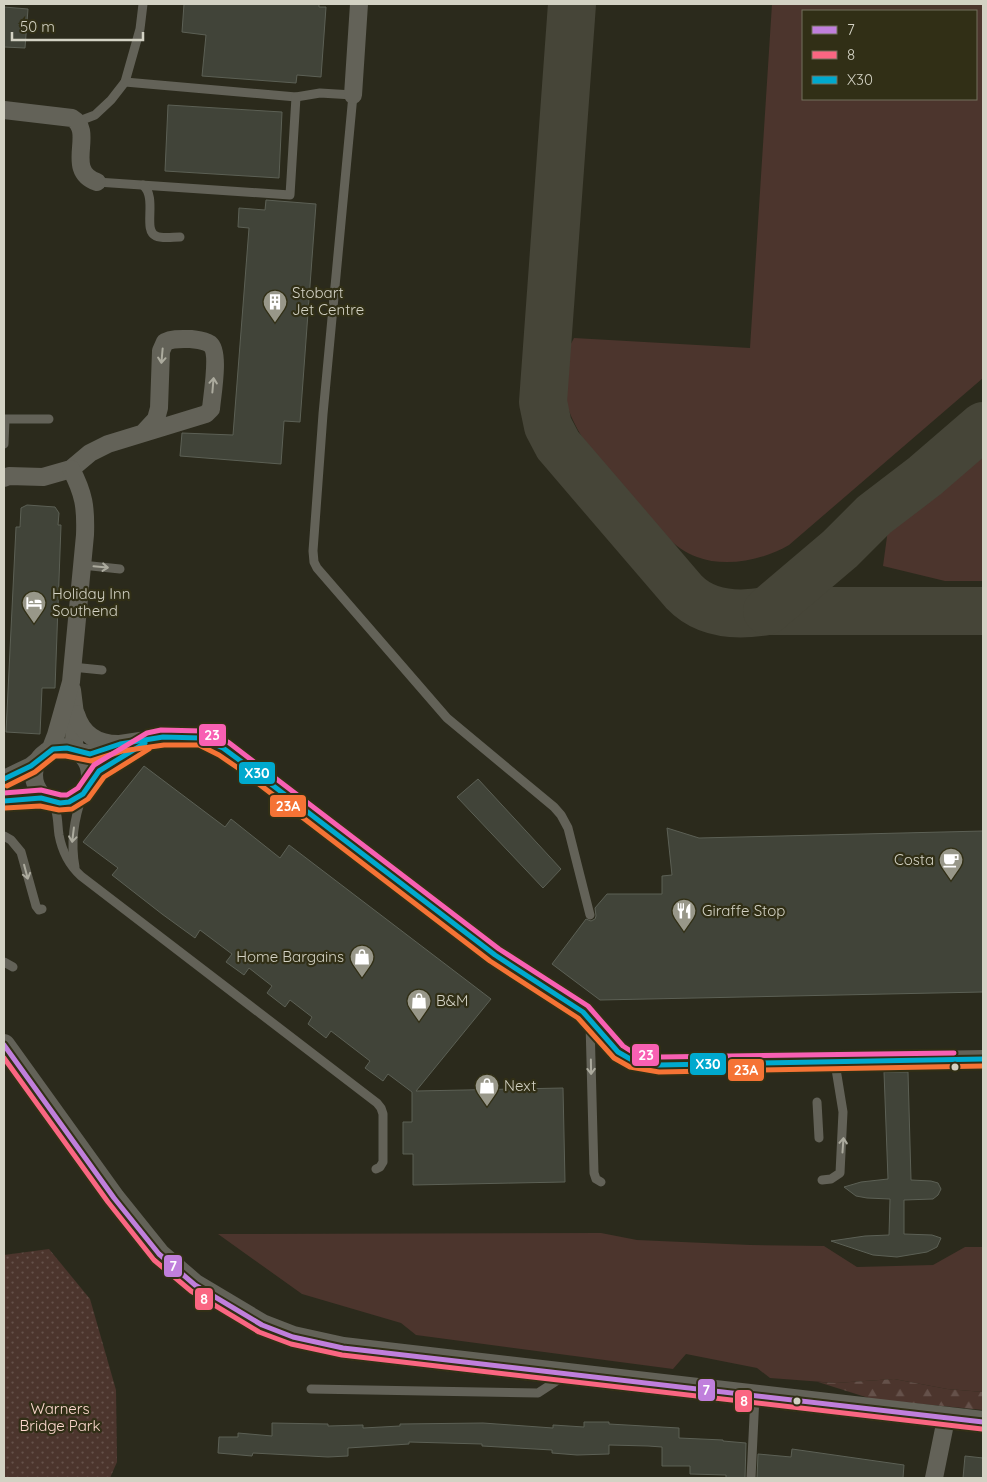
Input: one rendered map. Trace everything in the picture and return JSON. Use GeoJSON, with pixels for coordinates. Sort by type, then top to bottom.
{"type":"FeatureCollection","features":[{"type":"Feature","properties":{"kind":"street"},"geometry":{"type":"LineString","coordinates":[[353,95],[359,4]]}},
{"type":"Feature","properties":{"kind":"street"},"geometry":{"type":"LineString","coordinates":[[4,110],[67,120],[72,128],[71,170],[78,180],[86,183],[97,182]]}},
{"type":"Feature","properties":{"kind":"street"},"geometry":{"type":"LineString","coordinates":[[4,483],[9,486],[22,487],[44,484],[90,453],[108,444],[206,414],[211,409],[215,359],[214,349],[210,344],[202,340],[184,339],[165,342],[161,350],[159,408],[156,419],[144,432]]}},
{"type":"Feature","properties":{"kind":"street"},"geometry":{"type":"LineString","coordinates":[[4,478],[9,476],[43,477],[64,471]]}},
{"type":"Feature","properties":{"kind":"street"},"geometry":{"type":"LineString","coordinates":[[4,779],[31,766],[51,748],[72,675],[86,513],[83,496],[64,471]]}},
{"type":"Feature","properties":{"kind":"street"},"geometry":{"type":"LineString","coordinates":[[72,675],[76,714],[74,744],[77,752],[83,757],[90,770],[86,790]]}},
{"type":"Feature","properties":{"kind":"street"},"geometry":{"type":"LineString","coordinates":[[76,714],[82,728],[94,738],[105,743],[120,744],[163,737],[188,737],[201,738],[223,748],[495,955],[590,1018],[618,1052],[631,1059],[659,1065],[983,1059]]}},
{"type":"Feature","properties":{"kind":"street"},"geometry":{"type":"LineString","coordinates":[[4,802],[31,798],[60,803],[69,802],[86,790],[99,771],[150,740]]}},
{"type":"Feature","properties":{"kind":"street"},"geometry":{"type":"LineString","coordinates":[[50,800],[43,795],[36,783],[35,770],[44,755],[60,748],[90,754],[97,753],[120,744]]}},
{"type":"Feature","properties":{"kind":"street"},"geometry":{"type":"LineString","coordinates":[[4,1045],[114,1198],[159,1254],[195,1285],[225,1304],[262,1325],[293,1337],[343,1348],[983,1422]]}},
{"type":"Feature","properties":{"kind":"street"},"geometry":{"type":"LineString","coordinates":[[934,1478],[946,1419]]}},
{"type":"Feature","properties":{"kind":"lane"},"geometry":{"type":"LineString","coordinates":[[67,120],[95,115],[111,100],[125,82],[140,29],[143,4]]}},
{"type":"Feature","properties":{"kind":"lane"},"geometry":{"type":"LineString","coordinates":[[125,82],[296,96],[320,93],[353,95],[323,414],[313,551],[314,562],[317,568],[447,718],[554,807],[561,815],[568,828],[590,914]]}},
{"type":"Feature","properties":{"kind":"lane"},"geometry":{"type":"LineString","coordinates":[[97,182],[290,195],[296,96]]}},
{"type":"Feature","properties":{"kind":"lane"},"geometry":{"type":"LineString","coordinates":[[143,185],[150,194],[150,228],[152,233],[157,236],[180,237]]}},
{"type":"Feature","properties":{"kind":"lane"},"geometry":{"type":"LineString","coordinates":[[4,444],[5,419],[48,419]]}},
{"type":"Feature","properties":{"kind":"lane"},"geometry":{"type":"LineString","coordinates":[[82,565],[120,569]]}},
{"type":"Feature","properties":{"kind":"lane"},"geometry":{"type":"LineString","coordinates":[[72,675],[102,670]]}},
{"type":"Feature","properties":{"kind":"lane"},"geometry":{"type":"LineString","coordinates":[[81,876],[75,867],[72,840],[76,815],[86,790]]}},
{"type":"Feature","properties":{"kind":"lane"},"geometry":{"type":"LineString","coordinates":[[50,800],[56,810],[59,835],[65,854],[74,870],[377,1103],[383,1114],[383,1162],[376,1169]]}},
{"type":"Feature","properties":{"kind":"lane"},"geometry":{"type":"LineString","coordinates":[[4,836],[11,840],[21,852],[36,906],[39,910],[42,909]]}},
{"type":"Feature","properties":{"kind":"lane"},"geometry":{"type":"LineString","coordinates":[[590,1018],[594,1173],[596,1179],[601,1182]]}},
{"type":"Feature","properties":{"kind":"lane"},"geometry":{"type":"LineString","coordinates":[[822,1180],[831,1179],[840,1173],[843,1112],[835,1062]]}},
{"type":"Feature","properties":{"kind":"lane"},"geometry":{"type":"LineString","coordinates":[[817,1102],[819,1138]]}},
{"type":"Feature","properties":{"kind":"lane"},"geometry":{"type":"LineString","coordinates":[[311,1389],[538,1393],[565,1374]]}},
{"type":"Feature","properties":{"kind":"lane"},"geometry":{"type":"LineString","coordinates":[[751,1478],[755,1396]]}},
{"type":"Feature","properties":{"kind":"green space"},"geometry":{"type":"Polygon","coordinates":[[[772,4],[983,4],[983,378],[789,545],[768,555],[744,561],[720,562],[697,557],[678,547],[669,539],[582,437],[572,418],[565,398],[562,377],[566,354],[574,338],[750,348],[772,4]]]}},
{"type":"Feature","properties":{"kind":"green space"},"geometry":{"type":"Polygon","coordinates":[[[983,442],[983,581],[945,581],[883,566],[889,522],[983,442]]]}},
{"type":"Feature","properties":{"kind":"green space"},"geometry":{"type":"Polygon","coordinates":[[[601,1233],[637,1240],[824,1246],[857,1267],[933,1265],[965,1247],[983,1247],[983,1392],[947,1389],[894,1379],[836,1383],[770,1378],[757,1368],[686,1354],[673,1369],[416,1335],[401,1323],[302,1294],[218,1234],[601,1233]]]}},
{"type":"Feature","properties":{"kind":"green space","name":"Warners Bridge Park"},"geometry":{"type":"Polygon","coordinates":[[[49,1249],[90,1299],[116,1390],[117,1462],[110,1478],[4,1478],[4,1255],[49,1249]]]}},
{"type":"Feature","properties":{"kind":"green space"},"geometry":{"type":"Polygon","coordinates":[[[894,1379],[947,1389],[983,1392],[983,1410],[872,1399],[818,1382],[836,1383],[894,1379]]]}},
{"type":"Feature","properties":{"kind":"building"},"geometry":{"type":"Polygon","coordinates":[[[184,4],[319,4],[319,7],[326,7],[321,77],[297,75],[296,83],[202,76],[206,35],[182,32],[184,4]]]}},
{"type":"Feature","properties":{"kind":"building"},"geometry":{"type":"Polygon","coordinates":[[[4,7],[28,9],[25,48],[4,47],[4,7]]]}},
{"type":"Feature","properties":{"kind":"building"},"geometry":{"type":"Polygon","coordinates":[[[168,105],[282,112],[279,178],[165,171],[168,105]]]}},
{"type":"Feature","properties":{"kind":"building","name":"Stobart Jet Centre"},"geometry":{"type":"Polygon","coordinates":[[[266,200],[316,204],[300,422],[284,421],[281,464],[180,456],[182,433],[233,435],[249,228],[238,227],[239,208],[265,210],[266,200]]]}},
{"type":"Feature","properties":{"kind":"building","name":"Holiday Inn Southend"},"geometry":{"type":"Polygon","coordinates":[[[27,505],[55,507],[59,513],[58,525],[61,525],[55,688],[42,688],[40,734],[6,732],[16,527],[20,527],[21,508],[27,505]]]}},
{"type":"Feature","properties":{"kind":"building"},"geometry":{"type":"Polygon","coordinates":[[[144,766],[225,827],[231,819],[280,858],[289,845],[491,999],[416,1091],[563,1088],[565,1182],[413,1185],[413,1154],[403,1154],[403,1122],[412,1122],[412,1092],[388,1074],[383,1081],[365,1068],[370,1061],[331,1031],[326,1038],[308,1024],[312,1017],[290,1000],[285,1007],[267,993],[272,986],[249,968],[244,975],[226,962],[232,954],[200,930],[195,938],[162,914],[112,875],[118,868],[83,842],[144,766]]]}},
{"type":"Feature","properties":{"kind":"building"},"geometry":{"type":"Polygon","coordinates":[[[478,779],[561,869],[543,888],[457,797],[478,779]]]}},
{"type":"Feature","properties":{"kind":"building"},"geometry":{"type":"Polygon","coordinates":[[[667,828],[699,838],[983,831],[983,992],[600,1000],[552,964],[586,919],[591,921],[595,919],[595,908],[607,894],[662,894],[662,876],[672,875],[667,828]]]}},
{"type":"Feature","properties":{"kind":"building"},"geometry":{"type":"Polygon","coordinates":[[[884,1072],[908,1072],[911,1180],[938,1183],[941,1189],[933,1199],[904,1200],[904,1234],[932,1235],[941,1238],[937,1247],[927,1252],[897,1257],[873,1255],[831,1241],[889,1235],[890,1199],[856,1196],[844,1187],[861,1182],[888,1179],[884,1072]]]}},
{"type":"Feature","properties":{"kind":"building"},"geometry":{"type":"Polygon","coordinates":[[[584,1422],[609,1422],[609,1424],[679,1428],[679,1438],[746,1443],[745,1478],[726,1478],[726,1475],[690,1474],[690,1466],[662,1466],[662,1447],[648,1446],[609,1445],[609,1454],[577,1455],[552,1453],[552,1450],[482,1446],[482,1444],[409,1442],[409,1444],[348,1448],[348,1456],[328,1457],[253,1453],[252,1456],[218,1453],[219,1437],[238,1437],[238,1433],[272,1436],[272,1423],[328,1424],[328,1426],[363,1425],[363,1428],[400,1426],[400,1424],[483,1423],[553,1428],[553,1425],[584,1427],[584,1422]]]}},
{"type":"Feature","properties":{"kind":"building"},"geometry":{"type":"Polygon","coordinates":[[[792,1449],[904,1465],[903,1478],[757,1478],[758,1454],[791,1457],[792,1449]]]}},
{"type":"Feature","properties":{"kind":"building"},"geometry":{"type":"Polygon","coordinates":[[[965,1456],[983,1458],[983,1478],[963,1478],[965,1456]]]}},
{"type":"Feature","properties":{"kind":"taxiway"},"geometry":{"type":"LineString","coordinates":[[572,4],[543,402],[548,426],[558,445],[684,592],[693,600],[712,609],[734,613],[767,611],[983,611]]}},
{"type":"Feature","properties":{"kind":"taxiway"},"geometry":{"type":"LineString","coordinates":[[767,611],[840,549],[874,515],[925,476],[983,426]]}},
{"type":"Feature","properties":{"kind":"transit line","name":"23"},"geometry":{"type":"LineString","coordinates":[[4,793],[41,790],[67,795],[78,788],[94,765],[147,733],[161,730],[202,731],[228,742],[499,949],[588,1006],[623,1046],[634,1053],[660,1057],[954,1053]]}},
{"type":"Feature","properties":{"kind":"transit line","name":"X30"},"geometry":{"type":"LineString","coordinates":[[4,779],[31,766],[53,749],[67,748],[90,754],[120,744],[163,737],[201,738],[223,748],[242,762],[495,955],[583,1012],[618,1052],[632,1060],[659,1065],[983,1059]]}},
{"type":"Feature","properties":{"kind":"transit line","name":"X30"},"geometry":{"type":"LineString","coordinates":[[4,801],[41,798],[60,803],[69,802],[83,794],[99,771],[145,743]]}},
{"type":"Feature","properties":{"kind":"transit line","name":"23A"},"geometry":{"type":"LineString","coordinates":[[7,786],[35,772],[55,756],[66,756],[91,761],[122,751],[164,745],[199,745],[219,755],[238,768],[490,961],[578,1018],[614,1058],[630,1067],[659,1072],[983,1066]]}},
{"type":"Feature","properties":{"kind":"transit line","name":"23A"},"geometry":{"type":"LineString","coordinates":[[5,808],[40,806],[59,810],[72,809],[88,799],[104,777],[149,749]]}},
{"type":"Feature","properties":{"kind":"transit line","name":"7"},"geometry":{"type":"LineString","coordinates":[[4,1045],[114,1198],[159,1254],[195,1285],[262,1325],[293,1337],[343,1348],[983,1422]]}},
{"type":"Feature","properties":{"kind":"transit line","name":"8"},"geometry":{"type":"LineString","coordinates":[[4,1058],[108,1202],[154,1260],[191,1291],[259,1332],[291,1344],[342,1355],[982,1429]]}},
{"type":"Feature","properties":{"kind":"place","name":"Stobart Jet Centre"},"geometry":{"type":"Point","coordinates":[275,323]}},
{"type":"Feature","properties":{"kind":"place","name":"Holiday Inn Southend"},"geometry":{"type":"Point","coordinates":[34,624]}},
{"type":"Feature","properties":{"kind":"place","name":"Costa"},"geometry":{"type":"Point","coordinates":[951,881]}},
{"type":"Feature","properties":{"kind":"place","name":"Giraffe Stop"},"geometry":{"type":"Point","coordinates":[684,932]}},
{"type":"Feature","properties":{"kind":"place","name":"Home Bargains"},"geometry":{"type":"Point","coordinates":[362,978]}},
{"type":"Feature","properties":{"kind":"place","name":"B&M"},"geometry":{"type":"Point","coordinates":[419,1022]}},
{"type":"Feature","properties":{"kind":"place","name":"Next"},"geometry":{"type":"Point","coordinates":[487,1107]}}]}
